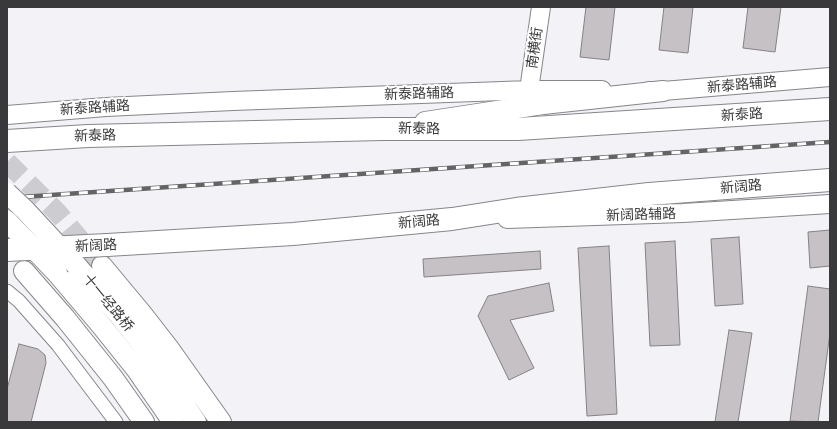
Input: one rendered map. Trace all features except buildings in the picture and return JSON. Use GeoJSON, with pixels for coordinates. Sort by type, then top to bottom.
{"type":"FeatureCollection","features":[{"type":"Feature","properties":{"kind":"highway","name":"新泰路"},"geometry":{"type":"LineString","coordinates":[[7,141],[88,136],[382,129],[518,129],[830,109]]}},
{"type":"Feature","properties":{"kind":"highway","name":"新阔路"},"geometry":{"type":"LineString","coordinates":[[7,250],[293,234],[452,219],[516,209],[649,194],[830,180]]}},
{"type":"Feature","properties":{"kind":"main road"},"geometry":{"type":"LineString","coordinates":[[382,129],[543,104],[663,91]]}},
{"type":"Feature","properties":{"kind":"main road","name":"十一经路桥"},"geometry":{"type":"LineString","coordinates":[[7,193],[25,210],[76,265],[119,315],[153,358],[196,422]]}},
{"type":"Feature","properties":{"kind":"main road","name":"十一经路桥"},"geometry":{"type":"LineString","coordinates":[[7,221],[57,273],[101,325],[137,370],[173,422]]}},
{"type":"Feature","properties":{"kind":"main road"},"geometry":{"type":"LineString","coordinates":[[102,266],[170,350],[221,422]]}},
{"type":"Feature","properties":{"kind":"main road"},"geometry":{"type":"LineString","coordinates":[[24,271],[70,324],[113,378],[144,422]]}},
{"type":"Feature","properties":{"kind":"street","name":"南横街"},"geometry":{"type":"LineString","coordinates":[[529,90],[541,7]]}},
{"type":"Feature","properties":{"kind":"street","name":"新泰路辅路"},"geometry":{"type":"LineString","coordinates":[[7,115],[114,106],[529,90],[663,91],[830,77]]}},
{"type":"Feature","properties":{"kind":"street","name":"新阔路辅路"},"geometry":{"type":"LineString","coordinates":[[452,219],[550,218],[683,213],[830,204]]}},
{"type":"Feature","properties":{"kind":"street"},"geometry":{"type":"LineString","coordinates":[[7,291],[20,301],[58,345],[116,422]]}},
{"type":"Feature","properties":{"kind":"tunnel"},"geometry":{"type":"LineString","coordinates":[[7,162],[57,212],[102,266]]}},
{"type":"Feature","properties":{"kind":"railway"},"geometry":{"type":"LineString","coordinates":[[7,198],[830,142]]}}]}
